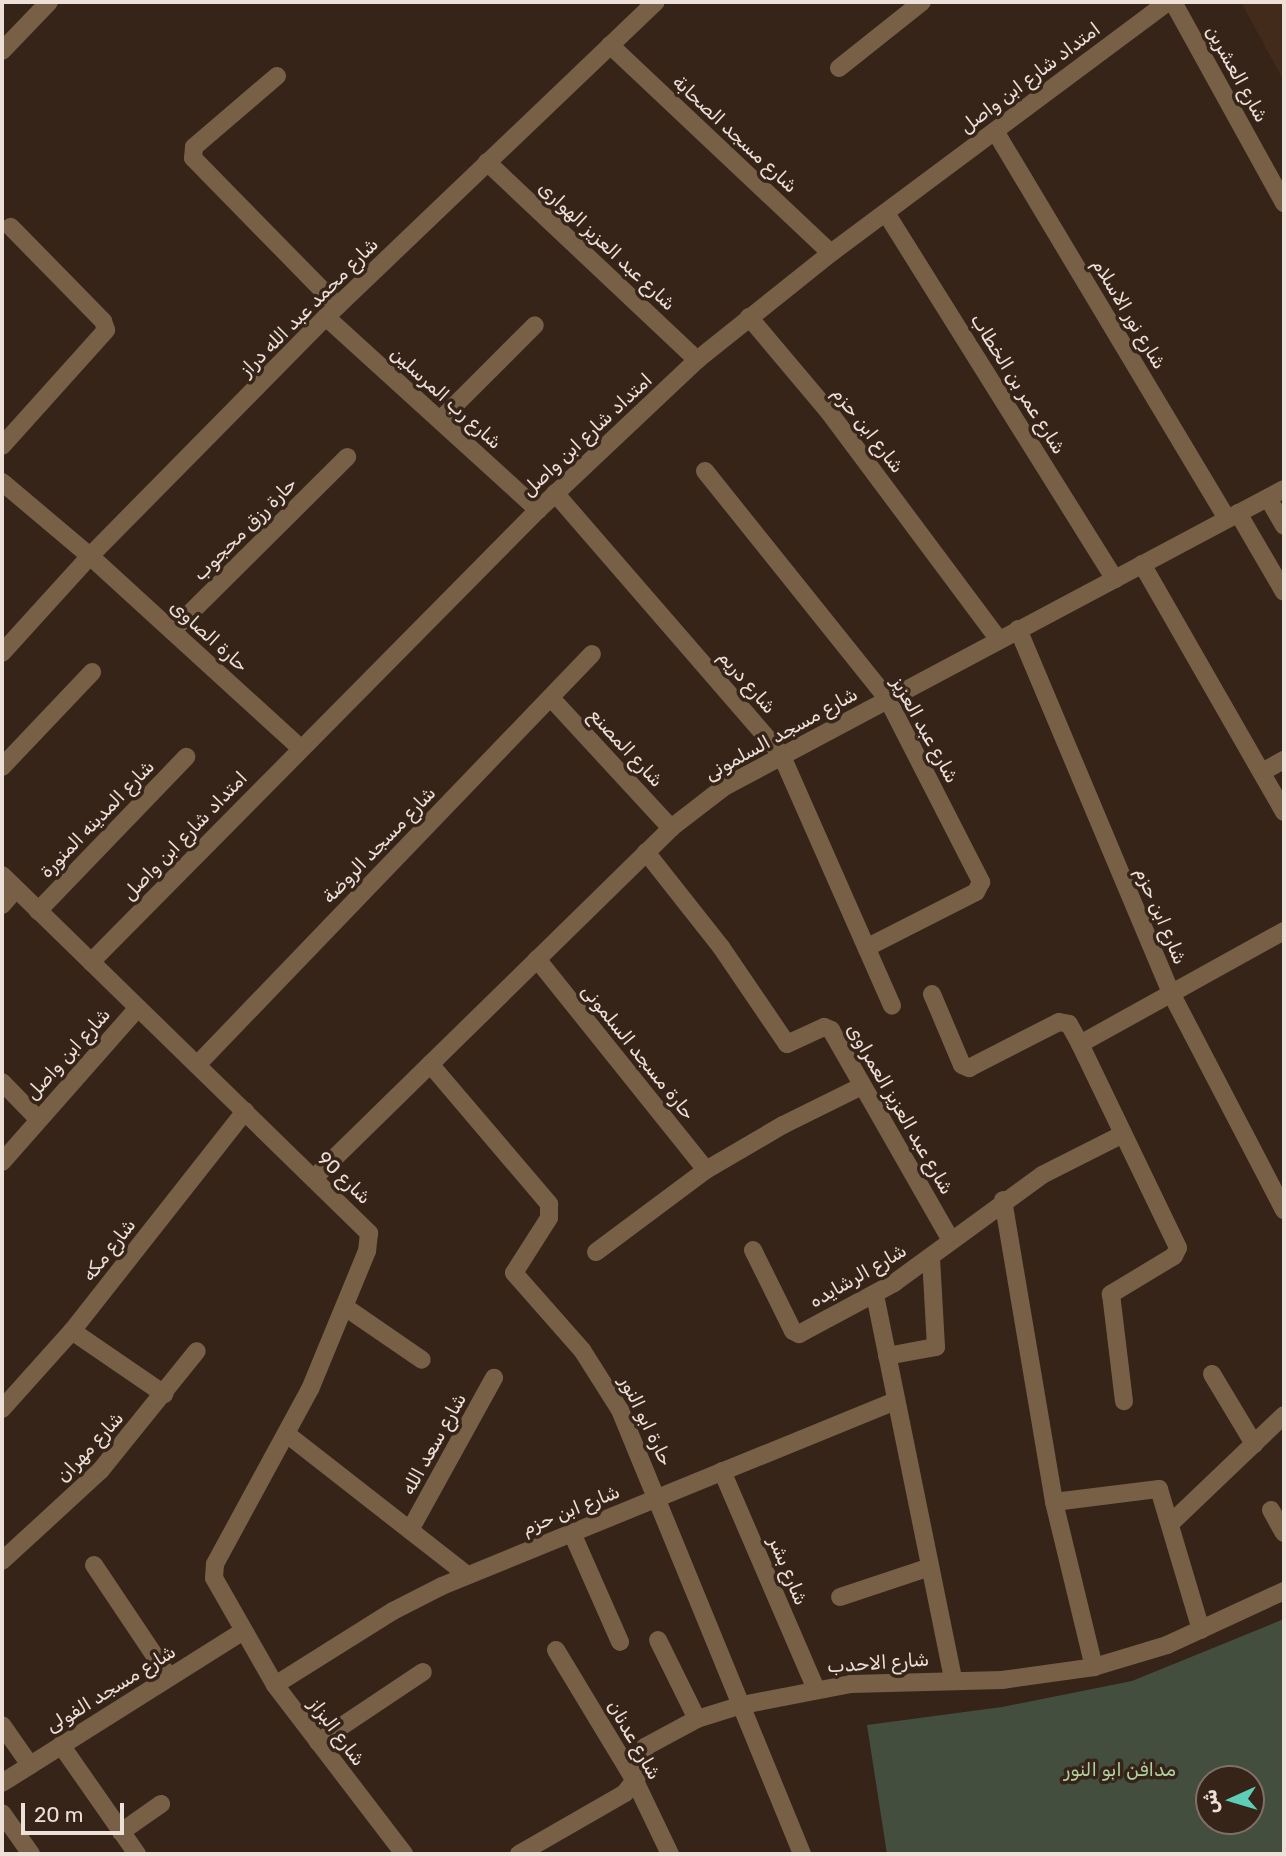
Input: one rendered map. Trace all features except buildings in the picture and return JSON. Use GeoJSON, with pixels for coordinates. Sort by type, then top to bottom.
{"type":"FeatureCollection","features":[{"type":"Feature","properties":{"kind":"street"},"geometry":{"type":"LineString","coordinates":[[4,45],[49,2]]}},
{"type":"Feature","properties":{"kind":"street","name":"شارع محمد عبد الله دراز"},"geometry":{"type":"LineString","coordinates":[[2,653],[90,556],[332,311],[656,2]]}},
{"type":"Feature","properties":{"kind":"street"},"geometry":{"type":"LineString","coordinates":[[839,68],[922,2]]}},
{"type":"Feature","properties":{"kind":"street","name":"امتداد شارع ابن واصل"},"geometry":{"type":"LineString","coordinates":[[91,962],[538,510],[697,360],[831,253],[1170,2]]}},
{"type":"Feature","properties":{"kind":"street","name":"شارع العشرين"},"geometry":{"type":"LineString","coordinates":[[1170,2],[1284,202]]}},
{"type":"Feature","properties":{"kind":"street","name":"شارع مسجد الصحابة"},"geometry":{"type":"LineString","coordinates":[[610,45],[831,253]]}},
{"type":"Feature","properties":{"kind":"street","name":"شارع رب المرسلين"},"geometry":{"type":"LineString","coordinates":[[277,76],[194,147],[193,158],[332,311],[440,420],[538,510]]}},
{"type":"Feature","properties":{"kind":"street","name":"شارع نور الاسلام"},"geometry":{"type":"LineString","coordinates":[[995,131],[1233,516],[1284,592]]}},
{"type":"Feature","properties":{"kind":"street","name":"شارع عبد العزيز الهوارى"},"geometry":{"type":"LineString","coordinates":[[487,162],[697,360]]}},
{"type":"Feature","properties":{"kind":"street","name":"شارع عمر بن الخطاب"},"geometry":{"type":"LineString","coordinates":[[886,212],[1115,579]]}},
{"type":"Feature","properties":{"kind":"street"},"geometry":{"type":"LineString","coordinates":[[2,446],[106,330],[103,321],[11,227]]}},
{"type":"Feature","properties":{"kind":"street","name":"شارع ابن حزم"},"geometry":{"type":"LineString","coordinates":[[748,317],[829,412],[999,640]]}},
{"type":"Feature","properties":{"kind":"street"},"geometry":{"type":"LineString","coordinates":[[440,420],[535,325]]}},
{"type":"Feature","properties":{"kind":"street","name":"حارة رزق محجوب"},"geometry":{"type":"LineString","coordinates":[[172,631],[346,457]]}},
{"type":"Feature","properties":{"kind":"street","name":"شارع عبد العزيز"},"geometry":{"type":"LineString","coordinates":[[705,471],[887,698],[981,882],[976,892],[866,948]]}},
{"type":"Feature","properties":{"kind":"street","name":"حارة الصاوى"},"geometry":{"type":"LineString","coordinates":[[2,482],[90,556],[300,748]]}},
{"type":"Feature","properties":{"kind":"street","name":"شارع مسجد السلمونى"},"geometry":{"type":"LineString","coordinates":[[314,1178],[671,828],[724,788],[781,754],[1284,489]]}},
{"type":"Feature","properties":{"kind":"street","name":"شارع دريم"},"geometry":{"type":"LineString","coordinates":[[555,494],[781,754],[892,1006]]}},
{"type":"Feature","properties":{"kind":"street"},"geometry":{"type":"LineString","coordinates":[[1268,498],[1284,526]]}},
{"type":"Feature","properties":{"kind":"street"},"geometry":{"type":"LineString","coordinates":[[1142,564],[1284,812]]}},
{"type":"Feature","properties":{"kind":"street","name":"شارع ابن حزم"},"geometry":{"type":"LineString","coordinates":[[1018,629],[1171,993],[1284,1210]]}},
{"type":"Feature","properties":{"kind":"street","name":"شارع مسجد الروضة"},"geometry":{"type":"LineString","coordinates":[[197,1065],[592,654]]}},
{"type":"Feature","properties":{"kind":"street"},"geometry":{"type":"LineString","coordinates":[[2,767],[92,672]]}},
{"type":"Feature","properties":{"kind":"street","name":"شارع المصنع"},"geometry":{"type":"LineString","coordinates":[[551,698],[671,828]]}},
{"type":"Feature","properties":{"kind":"street","name":"شارع المدينه المنورة"},"geometry":{"type":"LineString","coordinates":[[38,911],[186,757]]}},
{"type":"Feature","properties":{"kind":"street"},"geometry":{"type":"LineString","coordinates":[[1262,772],[1284,760]]}},
{"type":"Feature","properties":{"kind":"street","name":"شارع عبد العزيز العمراوى"},"geometry":{"type":"LineString","coordinates":[[646,852],[720,947],[787,1044],[828,1028],[951,1240]]}},
{"type":"Feature","properties":{"kind":"street","name":"شارع 90"},"geometry":{"type":"LineString","coordinates":[[2,875],[369,1233],[369,1245],[345,1307],[288,1434],[214,1571],[216,1585],[243,1631]]}},
{"type":"Feature","properties":{"kind":"street"},"geometry":{"type":"LineString","coordinates":[[2,905],[16,889]]}},
{"type":"Feature","properties":{"kind":"street"},"geometry":{"type":"LineString","coordinates":[[1080,1044],[1282,936]]}},
{"type":"Feature","properties":{"kind":"street","name":"حارة مسجد السلمونى"},"geometry":{"type":"LineString","coordinates":[[537,959],[706,1170]]}},
{"type":"Feature","properties":{"kind":"street"},"geometry":{"type":"LineString","coordinates":[[932,994],[965,1068],[1059,1022],[1069,1024],[1178,1248],[1174,1256],[1111,1294],[1124,1401]]}},
{"type":"Feature","properties":{"kind":"street","name":"شارع ابن واصل"},"geometry":{"type":"LineString","coordinates":[[2,1161],[138,1008]]}},
{"type":"Feature","properties":{"kind":"street","name":"حارة ابو النور"},"geometry":{"type":"LineString","coordinates":[[430,1064],[549,1204],[549,1218],[514,1273],[567,1332],[609,1389],[659,1496],[802,1854]]}},
{"type":"Feature","properties":{"kind":"street"},"geometry":{"type":"LineString","coordinates":[[2,1082],[38,1119]]}},
{"type":"Feature","properties":{"kind":"street"},"geometry":{"type":"LineString","coordinates":[[596,1252],[706,1170],[862,1086]]}},
{"type":"Feature","properties":{"kind":"street","name":"شارع مكه"},"geometry":{"type":"LineString","coordinates":[[2,1409],[72,1331],[245,1111]]}},
{"type":"Feature","properties":{"kind":"street","name":"شارع الرشايده"},"geometry":{"type":"LineString","coordinates":[[753,1250],[795,1333],[875,1295],[931,1258],[1003,1200],[1124,1134]]}},
{"type":"Feature","properties":{"kind":"street"},"geometry":{"type":"LineString","coordinates":[[1003,1200],[1054,1502],[1094,1667]]}},
{"type":"Feature","properties":{"kind":"street"},"geometry":{"type":"LineString","coordinates":[[887,1356],[936,1347],[931,1258]]}},
{"type":"Feature","properties":{"kind":"street"},"geometry":{"type":"LineString","coordinates":[[875,1295],[953,1680]]}},
{"type":"Feature","properties":{"kind":"street"},"geometry":{"type":"LineString","coordinates":[[345,1307],[422,1360]]}},
{"type":"Feature","properties":{"kind":"street"},"geometry":{"type":"LineString","coordinates":[[72,1331],[164,1394]]}},
{"type":"Feature","properties":{"kind":"street","name":"شارع مهران"},"geometry":{"type":"LineString","coordinates":[[2,1561],[100,1471],[197,1351]]}},
{"type":"Feature","properties":{"kind":"street"},"geometry":{"type":"LineString","coordinates":[[1212,1374],[1254,1444]]}},
{"type":"Feature","properties":{"kind":"street","name":"شارع سعد الله"},"geometry":{"type":"LineString","coordinates":[[410,1531],[494,1378]]}},
{"type":"Feature","properties":{"kind":"street","name":"شارع ابن حزم"},"geometry":{"type":"LineString","coordinates":[[275,1685],[393,1611],[467,1576],[896,1401]]}},
{"type":"Feature","properties":{"kind":"street"},"geometry":{"type":"LineString","coordinates":[[1171,1523],[1284,1415]]}},
{"type":"Feature","properties":{"kind":"street"},"geometry":{"type":"LineString","coordinates":[[288,1434],[467,1576]]}},
{"type":"Feature","properties":{"kind":"street","name":"شارع بشر"},"geometry":{"type":"LineString","coordinates":[[722,1471],[816,1689]]}},
{"type":"Feature","properties":{"kind":"street"},"geometry":{"type":"LineString","coordinates":[[1054,1502],[1156,1489],[1163,1494],[1201,1630]]}},
{"type":"Feature","properties":{"kind":"street"},"geometry":{"type":"LineString","coordinates":[[1271,1510],[1284,1533]]}},
{"type":"Feature","properties":{"kind":"street"},"geometry":{"type":"LineString","coordinates":[[572,1533],[620,1642]]}},
{"type":"Feature","properties":{"kind":"street"},"geometry":{"type":"LineString","coordinates":[[93,1565],[169,1677]]}},
{"type":"Feature","properties":{"kind":"street"},"geometry":{"type":"LineString","coordinates":[[840,1597],[930,1567]]}},
{"type":"Feature","properties":{"kind":"street","name":"شارع الاحدب"},"geometry":{"type":"LineString","coordinates":[[635,1782],[639,1759],[649,1742],[697,1719],[743,1705],[816,1689],[1025,1678],[1094,1667],[1201,1630],[1284,1591]]}},
{"type":"Feature","properties":{"kind":"street","name":"شارع مسجد الفولى"},"geometry":{"type":"LineString","coordinates":[[2,1783],[243,1631]]}},
{"type":"Feature","properties":{"kind":"street","name":"شارع البزاز"},"geometry":{"type":"LineString","coordinates":[[243,1631],[275,1685],[404,1854]]}},
{"type":"Feature","properties":{"kind":"street"},"geometry":{"type":"LineString","coordinates":[[659,1640],[697,1719]]}},
{"type":"Feature","properties":{"kind":"street","name":"شارع عدنان"},"geometry":{"type":"LineString","coordinates":[[555,1650],[635,1782],[670,1854]]}},
{"type":"Feature","properties":{"kind":"street"},"geometry":{"type":"LineString","coordinates":[[318,1742],[369,1704],[423,1672]]}},
{"type":"Feature","properties":{"kind":"street"},"geometry":{"type":"LineString","coordinates":[[2,1725],[30,1765]]}},
{"type":"Feature","properties":{"kind":"street"},"geometry":{"type":"LineString","coordinates":[[61,1745],[137,1854]]}},
{"type":"Feature","properties":{"kind":"street"},"geometry":{"type":"LineString","coordinates":[[519,1854],[625,1794],[635,1782]]}},
{"type":"Feature","properties":{"kind":"street"},"geometry":{"type":"LineString","coordinates":[[121,1832],[161,1804]]}},
{"type":"Feature","properties":{"kind":"street"},"geometry":{"type":"LineString","coordinates":[[2,1813],[31,1854]]}},
{"type":"Feature","properties":{"kind":"shaded area"},"geometry":{"type":"Polygon","coordinates":[[[1241,2],[1284,2],[1284,81],[1241,2]]]}},
{"type":"Feature","properties":{"kind":"green space","name":"مدافن ابو النور"},"geometry":{"type":"Polygon","coordinates":[[[1284,1619],[1284,1854],[887,1854],[867,1725],[1002,1707],[1132,1681],[1284,1619]]]}}]}
